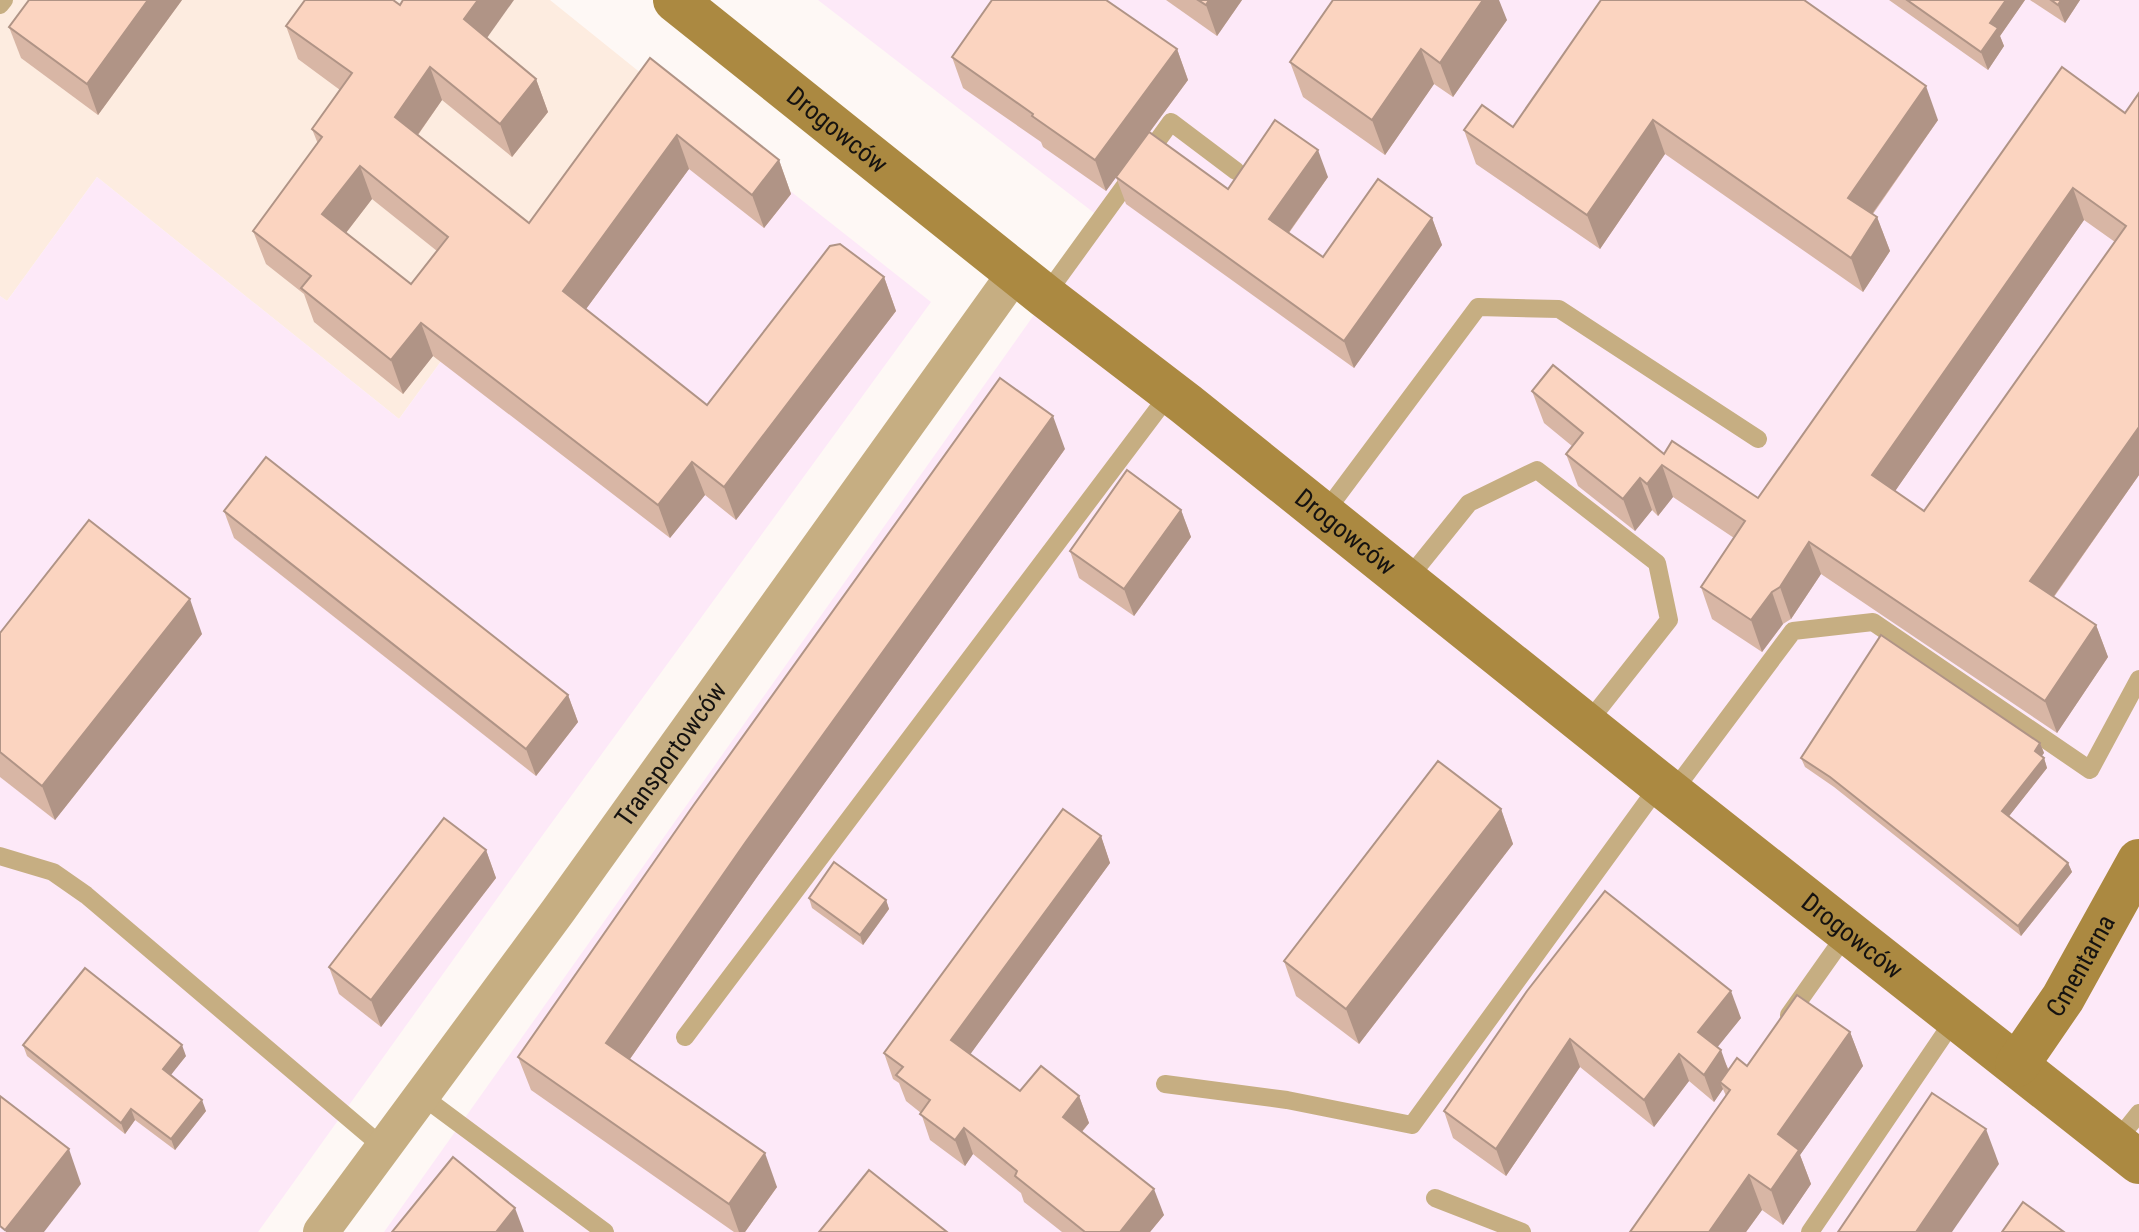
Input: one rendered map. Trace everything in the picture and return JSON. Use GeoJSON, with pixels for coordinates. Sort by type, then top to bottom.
{"type":"FeatureCollection","features":[{"type":"Feature","properties":{"kind":"street","name":"Drogowców"},"geometry":{"type":"LineString","coordinates":[[675,0],[1847,933],[2017,1065],[2131,1139]]}},
{"type":"Feature","properties":{"kind":"street","name":"Transportowców"},"geometry":{"type":"LineString","coordinates":[[321,1232],[595,860],[1031,284]]}},
{"type":"Feature","properties":{"kind":"street","name":"Cmentarna"},"geometry":{"type":"LineString","coordinates":[[2017,1065],[2063,998],[2139,861]]}},
{"type":"Feature","properties":{"kind":"lane"},"geometry":{"type":"LineString","coordinates":[[0,5],[4,0]]}},
{"type":"Feature","properties":{"kind":"lane"},"geometry":{"type":"LineString","coordinates":[[1031,284],[1171,122],[1236,171]]}},
{"type":"Feature","properties":{"kind":"lane"},"geometry":{"type":"LineString","coordinates":[[1323,515],[1478,307],[1559,309],[1758,439]]}},
{"type":"Feature","properties":{"kind":"lane"},"geometry":{"type":"LineString","coordinates":[[685,1037],[1170,393]]}},
{"type":"Feature","properties":{"kind":"lane"},"geometry":{"type":"LineString","coordinates":[[1407,580],[1469,503],[1537,470],[1657,563],[1669,620],[1586,725]]}},
{"type":"Feature","properties":{"kind":"lane"},"geometry":{"type":"LineString","coordinates":[[1165,1084],[1287,1100],[1412,1125],[1666,788],[1793,631],[1873,622],[2090,770],[2139,679]]}},
{"type":"Feature","properties":{"kind":"lane"},"geometry":{"type":"LineString","coordinates":[[0,856],[53,872],[86,895],[384,1148]]}},
{"type":"Feature","properties":{"kind":"lane"},"geometry":{"type":"LineString","coordinates":[[1783,1024],[1847,933]]}},
{"type":"Feature","properties":{"kind":"lane"},"geometry":{"type":"LineString","coordinates":[[1810,1232],[1956,1017]]}},
{"type":"Feature","properties":{"kind":"lane"},"geometry":{"type":"LineString","coordinates":[[422,1096],[605,1232]]}},
{"type":"Feature","properties":{"kind":"lane"},"geometry":{"type":"LineString","coordinates":[[1435,1198],[1522,1232]]}},
{"type":"Feature","properties":{"kind":"shaded area"},"geometry":{"type":"Polygon","coordinates":[[[0,0],[550,0],[647,78],[399,419],[97,177],[7,301],[0,296],[0,0]]]}},
{"type":"Feature","properties":{"kind":"shaded area"},"geometry":{"type":"Polygon","coordinates":[[[818,0],[2139,0],[2139,1232],[384,1232],[1102,219],[818,0]]]}},
{"type":"Feature","properties":{"kind":"shaded area"},"geometry":{"type":"Polygon","coordinates":[[[647,78],[931,302],[258,1232],[0,1232],[0,296],[7,301],[97,177],[399,419],[647,78]]]}},
{"type":"Feature","properties":{"kind":"building"},"geometry":{"type":"Polygon","coordinates":[[[29,0],[148,0],[87,84],[9,27],[29,0]]]}},
{"type":"Feature","properties":{"kind":"building"},"geometry":{"type":"Polygon","coordinates":[[[305,0],[393,0],[400,5],[403,0],[478,0],[464,19],[536,79],[500,124],[430,67],[395,117],[529,223],[650,58],[779,160],[752,195],[677,135],[563,291],[707,405],[830,246],[840,244],[884,277],[724,487],[692,462],[658,505],[421,323],[391,360],[301,288],[311,276],[253,231],[322,137],[312,129],[352,73],[286,26],[305,0]],[[360,166],[322,214],[411,284],[448,237],[360,166]]]}},
{"type":"Feature","properties":{"kind":"building"},"geometry":{"type":"Polygon","coordinates":[[[992,0],[1106,0],[1177,49],[1095,160],[952,57],[992,0]]]}},
{"type":"Feature","properties":{"kind":"building"},"geometry":{"type":"Polygon","coordinates":[[[1333,0],[1483,0],[1440,63],[1421,49],[1372,120],[1290,62],[1333,0]]]}},
{"type":"Feature","properties":{"kind":"building"},"geometry":{"type":"Polygon","coordinates":[[[1601,0],[1804,0],[1926,86],[1848,198],[1877,217],[1851,258],[1653,120],[1587,215],[1464,130],[1482,105],[1513,127],[1601,0]]]}},
{"type":"Feature","properties":{"kind":"building"},"geometry":{"type":"Polygon","coordinates":[[[1907,0],[2006,0],[1990,23],[1998,28],[1981,52],[1907,0]]]}},
{"type":"Feature","properties":{"kind":"building"},"geometry":{"type":"Polygon","coordinates":[[[2062,67],[2125,113],[2139,93],[2139,427],[2030,581],[2096,625],[2045,701],[1809,542],[1780,587],[1772,592],[1751,620],[1701,587],[1745,521],[1662,465],[1647,484],[1640,478],[1623,499],[1566,454],[1583,433],[1532,391],[1553,365],[1664,454],[1672,441],[1758,498],[2062,67]],[[2073,188],[1872,475],[1924,511],[2126,226],[2073,188]]]}},
{"type":"Feature","properties":{"kind":"building"},"geometry":{"type":"Polygon","coordinates":[[[1275,120],[1318,150],[1269,219],[1323,257],[1378,179],[1432,218],[1344,341],[1116,177],[1149,132],[1228,189],[1275,120]]]}},
{"type":"Feature","properties":{"kind":"building"},"geometry":{"type":"Polygon","coordinates":[[[1000,378],[1053,416],[745,843],[606,1043],[765,1153],[729,1204],[518,1057],[693,806],[1000,378]]]}},
{"type":"Feature","properties":{"kind":"building"},"geometry":{"type":"Polygon","coordinates":[[[266,457],[568,695],[526,749],[224,511],[266,457]]]}},
{"type":"Feature","properties":{"kind":"building"},"geometry":{"type":"Polygon","coordinates":[[[1127,470],[1181,510],[1124,589],[1070,551],[1127,470]]]}},
{"type":"Feature","properties":{"kind":"building"},"geometry":{"type":"Polygon","coordinates":[[[89,520],[190,599],[42,786],[0,752],[0,633],[89,520]]]}},
{"type":"Feature","properties":{"kind":"building"},"geometry":{"type":"Polygon","coordinates":[[[1881,635],[2040,743],[2035,751],[2044,758],[2002,811],[2068,863],[2018,926],[1830,777],[1801,758],[1881,635]]]}},
{"type":"Feature","properties":{"kind":"building"},"geometry":{"type":"Polygon","coordinates":[[[1438,761],[1501,809],[1346,1009],[1284,961],[1438,761]]]}},
{"type":"Feature","properties":{"kind":"building"},"geometry":{"type":"Polygon","coordinates":[[[1063,809],[1101,836],[951,1040],[1020,1091],[1041,1066],[1079,1096],[1063,1117],[1154,1189],[1120,1232],[1085,1232],[1015,1176],[1017,1171],[964,1128],[955,1140],[920,1114],[930,1100],[896,1075],[903,1067],[884,1053],[1063,809]]]}},
{"type":"Feature","properties":{"kind":"building"},"geometry":{"type":"Polygon","coordinates":[[[444,818],[486,850],[371,1000],[329,967],[444,818]]]}},
{"type":"Feature","properties":{"kind":"building"},"geometry":{"type":"Polygon","coordinates":[[[834,862],[886,900],[860,935],[809,898],[834,862]]]}},
{"type":"Feature","properties":{"kind":"building"},"geometry":{"type":"Polygon","coordinates":[[[1605,891],[1731,991],[1698,1032],[1721,1050],[1704,1075],[1679,1054],[1644,1100],[1570,1039],[1496,1149],[1444,1111],[1527,991],[1605,891]]]}},
{"type":"Feature","properties":{"kind":"building"},"geometry":{"type":"Polygon","coordinates":[[[85,968],[182,1045],[163,1069],[202,1100],[171,1139],[131,1109],[121,1123],[23,1045],[85,968]]]}},
{"type":"Feature","properties":{"kind":"building"},"geometry":{"type":"Polygon","coordinates":[[[1797,995],[1850,1032],[1778,1134],[1799,1150],[1771,1190],[1749,1175],[1709,1232],[1630,1232],[1730,1090],[1720,1082],[1737,1058],[1747,1066],[1797,995]]]}},
{"type":"Feature","properties":{"kind":"building"},"geometry":{"type":"Polygon","coordinates":[[[1932,1093],[1986,1129],[1916,1232],[1838,1232],[1932,1093]]]}},
{"type":"Feature","properties":{"kind":"building"},"geometry":{"type":"Polygon","coordinates":[[[0,1096],[69,1149],[5,1230],[0,1226],[0,1096]]]}},
{"type":"Feature","properties":{"kind":"building"},"geometry":{"type":"Polygon","coordinates":[[[453,1157],[515,1208],[496,1232],[392,1232],[453,1157]]]}},
{"type":"Feature","properties":{"kind":"building"},"geometry":{"type":"Polygon","coordinates":[[[869,1170],[947,1232],[819,1232],[869,1170]]]}},
{"type":"Feature","properties":{"kind":"building"},"geometry":{"type":"Polygon","coordinates":[[[2023,1202],[2064,1232],[2002,1232],[2023,1202]]]}}]}
